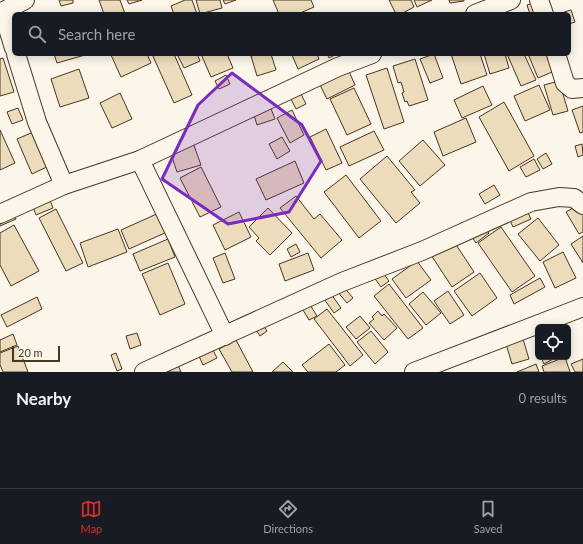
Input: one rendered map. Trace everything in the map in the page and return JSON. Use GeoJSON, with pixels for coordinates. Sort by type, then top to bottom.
{"type":"FeatureCollection","features":[{"type":"Feature","properties":{"kind":"street"},"geometry":{"type":"LineString","coordinates":[[12,42],[1,12],[26,0]]}},
{"type":"Feature","properties":{"kind":"street"},"geometry":{"type":"LineString","coordinates":[[480,12],[511,0]]}},
{"type":"Feature","properties":{"kind":"street"},"geometry":{"type":"LineString","coordinates":[[539,0],[543,12]]}},
{"type":"Feature","properties":{"kind":"street"},"geometry":{"type":"LineString","coordinates":[[17,56],[37,122],[64,185]]}},
{"type":"Feature","properties":{"kind":"street"},"geometry":{"type":"LineString","coordinates":[[0,214],[64,185],[140,160],[338,67],[367,56]]}},
{"type":"Feature","properties":{"kind":"street"},"geometry":{"type":"LineString","coordinates":[[557,56],[564,83],[572,89],[583,88]]}},
{"type":"Feature","properties":{"kind":"street"},"geometry":{"type":"LineString","coordinates":[[140,160],[225,336]]}},
{"type":"Feature","properties":{"kind":"street"},"geometry":{"type":"LineString","coordinates":[[144,372],[342,282],[422,251],[531,202],[559,197],[574,198],[583,205]]}},
{"type":"Feature","properties":{"kind":"street"},"geometry":{"type":"LineString","coordinates":[[414,372],[583,307]]}},
{"type":"Feature","properties":{"kind":"highlighted area"},"geometry":{"type":"Polygon","coordinates":[[[232,73],[302,125],[321,161],[289,212],[228,224],[162,179],[198,105],[232,73]]]}},
{"type":"Feature","properties":{"kind":"building"},"geometry":{"type":"Polygon","coordinates":[[[59,0],[73,0],[73,3],[61,6],[59,0]]]}},
{"type":"Feature","properties":{"kind":"building"},"geometry":{"type":"Polygon","coordinates":[[[99,0],[120,0],[124,12],[103,12],[99,0]]]}},
{"type":"Feature","properties":{"kind":"building"},"geometry":{"type":"Polygon","coordinates":[[[127,0],[142,0],[129,4],[127,0]]]}},
{"type":"Feature","properties":{"kind":"building"},"geometry":{"type":"Polygon","coordinates":[[[185,0],[192,0],[196,12],[173,12],[171,6],[185,0]]]}},
{"type":"Feature","properties":{"kind":"building"},"geometry":{"type":"Polygon","coordinates":[[[196,0],[220,0],[222,8],[207,12],[199,12],[196,0]]]}},
{"type":"Feature","properties":{"kind":"building"},"geometry":{"type":"Polygon","coordinates":[[[223,0],[236,0],[225,4],[223,0]]]}},
{"type":"Feature","properties":{"kind":"building"},"geometry":{"type":"Polygon","coordinates":[[[273,0],[311,0],[314,7],[303,12],[278,12],[273,0]]]}},
{"type":"Feature","properties":{"kind":"building"},"geometry":{"type":"Polygon","coordinates":[[[389,0],[411,0],[414,7],[405,12],[395,12],[389,0]]]}},
{"type":"Feature","properties":{"kind":"building"},"geometry":{"type":"Polygon","coordinates":[[[414,0],[432,0],[417,7],[414,0]]]}},
{"type":"Feature","properties":{"kind":"building"},"geometry":{"type":"Polygon","coordinates":[[[449,0],[464,0],[464,1],[450,3],[449,0]]]}},
{"type":"Feature","properties":{"kind":"building"},"geometry":{"type":"Polygon","coordinates":[[[536,2],[539,12],[529,12],[527,5],[536,2]]]}},
{"type":"Feature","properties":{"kind":"building"},"geometry":{"type":"Polygon","coordinates":[[[571,10],[575,22],[571,23],[571,12],[564,12],[571,10]]]}},
{"type":"Feature","properties":{"kind":"building"},"geometry":{"type":"Polygon","coordinates":[[[55,56],[82,56],[57,63],[55,56]]]}},
{"type":"Feature","properties":{"kind":"building"},"geometry":{"type":"Polygon","coordinates":[[[111,56],[148,56],[151,63],[121,77],[111,56]]]}},
{"type":"Feature","properties":{"kind":"building"},"geometry":{"type":"Polygon","coordinates":[[[153,56],[175,56],[192,95],[174,103],[153,56]]]}},
{"type":"Feature","properties":{"kind":"building"},"geometry":{"type":"Polygon","coordinates":[[[178,56],[198,56],[200,61],[184,68],[178,56]]]}},
{"type":"Feature","properties":{"kind":"building"},"geometry":{"type":"Polygon","coordinates":[[[202,56],[228,56],[233,68],[211,77],[202,56]]]}},
{"type":"Feature","properties":{"kind":"building"},"geometry":{"type":"Polygon","coordinates":[[[251,56],[272,56],[276,70],[257,76],[251,56]]]}},
{"type":"Feature","properties":{"kind":"building"},"geometry":{"type":"Polygon","coordinates":[[[292,56],[318,56],[319,59],[298,69],[292,56]]]}},
{"type":"Feature","properties":{"kind":"building"},"geometry":{"type":"Polygon","coordinates":[[[428,56],[435,56],[443,78],[430,83],[420,59],[428,56]]]}},
{"type":"Feature","properties":{"kind":"building"},"geometry":{"type":"Polygon","coordinates":[[[452,56],[481,56],[487,75],[461,84],[452,56]]]}},
{"type":"Feature","properties":{"kind":"building"},"geometry":{"type":"Polygon","coordinates":[[[485,56],[506,56],[509,68],[490,74],[485,56]]]}},
{"type":"Feature","properties":{"kind":"building"},"geometry":{"type":"Polygon","coordinates":[[[508,56],[525,56],[536,80],[521,86],[508,56]]]}},
{"type":"Feature","properties":{"kind":"building"},"geometry":{"type":"Polygon","coordinates":[[[529,56],[552,56],[557,70],[538,78],[529,56]]]}},
{"type":"Feature","properties":{"kind":"building"},"geometry":{"type":"Polygon","coordinates":[[[3,58],[14,92],[0,96],[0,59],[3,58]]]}},
{"type":"Feature","properties":{"kind":"building"},"geometry":{"type":"Polygon","coordinates":[[[415,59],[428,100],[409,106],[407,101],[405,102],[401,82],[398,83],[393,66],[415,59]]]}},
{"type":"Feature","properties":{"kind":"building"},"geometry":{"type":"Polygon","coordinates":[[[347,67],[355,85],[327,99],[318,81],[347,67]]]}},
{"type":"Feature","properties":{"kind":"building"},"geometry":{"type":"Polygon","coordinates":[[[387,68],[404,122],[384,129],[366,75],[387,68]]]}},
{"type":"Feature","properties":{"kind":"building"},"geometry":{"type":"Polygon","coordinates":[[[79,69],[89,98],[60,107],[51,79],[79,69]]]}},
{"type":"Feature","properties":{"kind":"building"},"geometry":{"type":"Polygon","coordinates":[[[226,75],[230,84],[219,89],[215,81],[226,75]]]}},
{"type":"Feature","properties":{"kind":"building"},"geometry":{"type":"Polygon","coordinates":[[[559,81],[568,111],[553,115],[544,85],[559,81]]]}},
{"type":"Feature","properties":{"kind":"building"},"geometry":{"type":"Polygon","coordinates":[[[539,85],[550,110],[525,121],[514,96],[539,85]]]}},
{"type":"Feature","properties":{"kind":"building"},"geometry":{"type":"Polygon","coordinates":[[[483,86],[492,105],[462,118],[454,100],[483,86]]]}},
{"type":"Feature","properties":{"kind":"building"},"geometry":{"type":"Polygon","coordinates":[[[354,88],[371,124],[347,135],[330,99],[354,88]]]}},
{"type":"Feature","properties":{"kind":"building"},"geometry":{"type":"Polygon","coordinates":[[[300,92],[306,104],[296,109],[290,97],[300,92]]]}},
{"type":"Feature","properties":{"kind":"building"},"geometry":{"type":"Polygon","coordinates":[[[120,93],[132,119],[112,128],[100,103],[120,93]]]}},
{"type":"Feature","properties":{"kind":"building"},"geometry":{"type":"Polygon","coordinates":[[[504,102],[534,156],[509,171],[479,117],[504,102]]]}},
{"type":"Feature","properties":{"kind":"building"},"geometry":{"type":"Polygon","coordinates":[[[270,106],[275,119],[257,125],[253,112],[270,106]]]}},
{"type":"Feature","properties":{"kind":"building"},"geometry":{"type":"Polygon","coordinates":[[[583,106],[583,132],[580,133],[572,110],[583,106]]]}},
{"type":"Feature","properties":{"kind":"building"},"geometry":{"type":"Polygon","coordinates":[[[18,108],[23,120],[12,124],[7,112],[18,108]]]}},
{"type":"Feature","properties":{"kind":"building"},"geometry":{"type":"Polygon","coordinates":[[[292,110],[304,135],[290,143],[277,118],[292,110]]]}},
{"type":"Feature","properties":{"kind":"building"},"geometry":{"type":"Polygon","coordinates":[[[466,118],[476,142],[443,156],[434,132],[466,118]]]}},
{"type":"Feature","properties":{"kind":"building"},"geometry":{"type":"Polygon","coordinates":[[[326,129],[342,163],[326,170],[310,137],[326,129]]]}},
{"type":"Feature","properties":{"kind":"building"},"geometry":{"type":"Polygon","coordinates":[[[0,130],[15,163],[0,170],[0,130]]]}},
{"type":"Feature","properties":{"kind":"building"},"geometry":{"type":"Polygon","coordinates":[[[38,130],[53,164],[32,174],[17,139],[38,130]]]}},
{"type":"Feature","properties":{"kind":"building"},"geometry":{"type":"Polygon","coordinates":[[[374,131],[384,150],[349,166],[340,147],[374,131]]]}},
{"type":"Feature","properties":{"kind":"building"},"geometry":{"type":"Polygon","coordinates":[[[282,137],[290,151],[277,159],[269,144],[282,137]]]}},
{"type":"Feature","properties":{"kind":"building"},"geometry":{"type":"Polygon","coordinates":[[[192,140],[201,165],[177,172],[169,148],[192,140]]]}},
{"type":"Feature","properties":{"kind":"building"},"geometry":{"type":"Polygon","coordinates":[[[423,140],[445,165],[420,186],[399,161],[423,140]]]}},
{"type":"Feature","properties":{"kind":"building"},"geometry":{"type":"Polygon","coordinates":[[[582,144],[583,155],[578,157],[575,146],[582,144]]]}},
{"type":"Feature","properties":{"kind":"building"},"geometry":{"type":"Polygon","coordinates":[[[546,153],[552,164],[543,169],[537,159],[546,153]]]}},
{"type":"Feature","properties":{"kind":"building"},"geometry":{"type":"Polygon","coordinates":[[[387,156],[415,190],[411,192],[420,203],[396,223],[360,179],[387,156]]]}},
{"type":"Feature","properties":{"kind":"building"},"geometry":{"type":"Polygon","coordinates":[[[534,159],[540,170],[526,177],[520,167],[534,159]]]}},
{"type":"Feature","properties":{"kind":"building"},"geometry":{"type":"Polygon","coordinates":[[[295,161],[304,183],[266,200],[256,179],[295,161]]]}},
{"type":"Feature","properties":{"kind":"building"},"geometry":{"type":"Polygon","coordinates":[[[201,167],[221,207],[200,217],[180,178],[201,167]]]}},
{"type":"Feature","properties":{"kind":"building"},"geometry":{"type":"Polygon","coordinates":[[[346,175],[381,221],[359,238],[324,192],[346,175]]]}},
{"type":"Feature","properties":{"kind":"building"},"geometry":{"type":"Polygon","coordinates":[[[494,185],[500,195],[485,204],[479,194],[494,185]]]}},
{"type":"Feature","properties":{"kind":"building"},"geometry":{"type":"Polygon","coordinates":[[[48,195],[53,208],[36,215],[31,202],[48,195]]]}},
{"type":"Feature","properties":{"kind":"building"},"geometry":{"type":"Polygon","coordinates":[[[296,196],[314,219],[320,214],[342,240],[321,258],[280,208],[296,196]]]}},
{"type":"Feature","properties":{"kind":"building"},"geometry":{"type":"Polygon","coordinates":[[[578,205],[583,212],[583,232],[579,234],[566,212],[578,205]]]}},
{"type":"Feature","properties":{"kind":"building"},"geometry":{"type":"Polygon","coordinates":[[[525,207],[531,219],[513,227],[507,214],[525,207]]]}},
{"type":"Feature","properties":{"kind":"building"},"geometry":{"type":"Polygon","coordinates":[[[268,208],[292,233],[270,255],[256,241],[259,238],[249,227],[268,208]]]}},
{"type":"Feature","properties":{"kind":"building"},"geometry":{"type":"Polygon","coordinates":[[[56,209],[83,263],[66,271],[39,218],[56,209]]]}},
{"type":"Feature","properties":{"kind":"building"},"geometry":{"type":"Polygon","coordinates":[[[12,210],[16,219],[0,226],[0,215],[12,210]]]}},
{"type":"Feature","properties":{"kind":"building"},"geometry":{"type":"Polygon","coordinates":[[[239,212],[251,237],[225,250],[213,225],[239,212]]]}},
{"type":"Feature","properties":{"kind":"building"},"geometry":{"type":"Polygon","coordinates":[[[159,213],[167,232],[129,249],[121,230],[159,213]]]}},
{"type":"Feature","properties":{"kind":"building"},"geometry":{"type":"Polygon","coordinates":[[[538,218],[559,245],[540,261],[518,234],[538,218]]]}},
{"type":"Feature","properties":{"kind":"building"},"geometry":{"type":"Polygon","coordinates":[[[14,225],[39,271],[11,286],[0,265],[0,233],[14,225]]]}},
{"type":"Feature","properties":{"kind":"building"},"geometry":{"type":"Polygon","coordinates":[[[483,225],[489,233],[476,243],[470,234],[483,225]]]}},
{"type":"Feature","properties":{"kind":"building"},"geometry":{"type":"Polygon","coordinates":[[[501,227],[535,276],[512,292],[478,243],[501,227]]]}},
{"type":"Feature","properties":{"kind":"building"},"geometry":{"type":"Polygon","coordinates":[[[118,229],[127,252],[88,267],[80,243],[118,229]]]}},
{"type":"Feature","properties":{"kind":"building"},"geometry":{"type":"Polygon","coordinates":[[[583,236],[583,263],[571,244],[583,236]]]}},
{"type":"Feature","properties":{"kind":"building"},"geometry":{"type":"Polygon","coordinates":[[[168,239],[175,257],[140,271],[133,254],[168,239]]]}},
{"type":"Feature","properties":{"kind":"building"},"geometry":{"type":"Polygon","coordinates":[[[453,240],[474,272],[452,287],[431,255],[453,240]]]}},
{"type":"Feature","properties":{"kind":"building"},"geometry":{"type":"Polygon","coordinates":[[[296,244],[300,252],[291,257],[287,249],[296,244]]]}},
{"type":"Feature","properties":{"kind":"building"},"geometry":{"type":"Polygon","coordinates":[[[563,252],[576,278],[555,288],[543,262],[563,252]]]}},
{"type":"Feature","properties":{"kind":"building"},"geometry":{"type":"Polygon","coordinates":[[[225,253],[235,279],[223,283],[213,258],[225,253]]]}},
{"type":"Feature","properties":{"kind":"building"},"geometry":{"type":"Polygon","coordinates":[[[308,253],[314,270],[285,281],[279,264],[308,253]]]}},
{"type":"Feature","properties":{"kind":"building"},"geometry":{"type":"Polygon","coordinates":[[[417,261],[431,280],[406,298],[392,279],[417,261]]]}},
{"type":"Feature","properties":{"kind":"building"},"geometry":{"type":"Polygon","coordinates":[[[168,263],[185,304],[160,315],[142,274],[168,263]]]}},
{"type":"Feature","properties":{"kind":"building"},"geometry":{"type":"Polygon","coordinates":[[[381,270],[389,281],[381,287],[373,276],[381,270]]]}},
{"type":"Feature","properties":{"kind":"building"},"geometry":{"type":"Polygon","coordinates":[[[480,273],[497,298],[472,316],[454,291],[480,273]]]}},
{"type":"Feature","properties":{"kind":"building"},"geometry":{"type":"Polygon","coordinates":[[[540,278],[545,287],[514,304],[510,295],[540,278]]]}},
{"type":"Feature","properties":{"kind":"building"},"geometry":{"type":"Polygon","coordinates":[[[389,284],[423,328],[408,339],[374,296],[389,284]]]}},
{"type":"Feature","properties":{"kind":"building"},"geometry":{"type":"Polygon","coordinates":[[[342,285],[353,298],[347,303],[336,290],[342,285]]]}},
{"type":"Feature","properties":{"kind":"building"},"geometry":{"type":"Polygon","coordinates":[[[448,291],[464,315],[450,324],[434,301],[448,291]]]}},
{"type":"Feature","properties":{"kind":"building"},"geometry":{"type":"Polygon","coordinates":[[[423,292],[441,313],[426,325],[409,304],[423,292]]]}},
{"type":"Feature","properties":{"kind":"building"},"geometry":{"type":"Polygon","coordinates":[[[331,294],[341,308],[334,313],[324,299],[331,294]]]}},
{"type":"Feature","properties":{"kind":"building"},"geometry":{"type":"Polygon","coordinates":[[[37,297],[42,309],[7,327],[1,315],[37,297]]]}},
{"type":"Feature","properties":{"kind":"building"},"geometry":{"type":"Polygon","coordinates":[[[307,300],[317,316],[309,320],[300,305],[307,300]]]}},
{"type":"Feature","properties":{"kind":"building"},"geometry":{"type":"Polygon","coordinates":[[[327,309],[363,355],[350,366],[314,319],[327,309]]]}},
{"type":"Feature","properties":{"kind":"building"},"geometry":{"type":"Polygon","coordinates":[[[378,311],[382,316],[384,314],[397,328],[384,340],[369,323],[374,319],[372,317],[378,311]]]}},
{"type":"Feature","properties":{"kind":"building"},"geometry":{"type":"Polygon","coordinates":[[[360,316],[370,328],[356,339],[346,327],[360,316]]]}},
{"type":"Feature","properties":{"kind":"building"},"geometry":{"type":"Polygon","coordinates":[[[261,322],[267,331],[260,336],[254,327],[261,322]]]}},
{"type":"Feature","properties":{"kind":"building"},"geometry":{"type":"Polygon","coordinates":[[[371,331],[388,352],[375,364],[357,342],[371,331]]]}},
{"type":"Feature","properties":{"kind":"building"},"geometry":{"type":"Polygon","coordinates":[[[137,333],[141,345],[130,349],[126,336],[137,333]]]}},
{"type":"Feature","properties":{"kind":"building"},"geometry":{"type":"Polygon","coordinates":[[[13,334],[17,345],[0,352],[0,340],[13,334]]]}},
{"type":"Feature","properties":{"kind":"building"},"geometry":{"type":"Polygon","coordinates":[[[523,339],[529,359],[512,364],[506,344],[523,339]]]}},
{"type":"Feature","properties":{"kind":"building"},"geometry":{"type":"Polygon","coordinates":[[[236,340],[253,372],[232,372],[219,349],[236,340]]]}},
{"type":"Feature","properties":{"kind":"building"},"geometry":{"type":"Polygon","coordinates":[[[329,344],[345,365],[336,372],[308,372],[302,365],[329,344]]]}},
{"type":"Feature","properties":{"kind":"building"},"geometry":{"type":"Polygon","coordinates":[[[18,346],[28,372],[3,372],[0,365],[0,353],[18,346]]]}},
{"type":"Feature","properties":{"kind":"building"},"geometry":{"type":"Polygon","coordinates":[[[211,346],[217,358],[203,365],[197,352],[211,346]]]}},
{"type":"Feature","properties":{"kind":"building"},"geometry":{"type":"Polygon","coordinates":[[[116,353],[122,369],[117,371],[111,355],[116,353]]]}},
{"type":"Feature","properties":{"kind":"building"},"geometry":{"type":"Polygon","coordinates":[[[583,359],[583,372],[575,372],[571,364],[583,359]]]}},
{"type":"Feature","properties":{"kind":"building"},"geometry":{"type":"Polygon","coordinates":[[[542,360],[551,360],[544,364],[542,360]]]}},
{"type":"Feature","properties":{"kind":"building"},"geometry":{"type":"Polygon","coordinates":[[[557,360],[566,360],[570,372],[544,372],[542,366],[557,360]]]}},
{"type":"Feature","properties":{"kind":"building"},"geometry":{"type":"Polygon","coordinates":[[[283,362],[293,372],[272,372],[283,362]]]}},
{"type":"Feature","properties":{"kind":"building"},"geometry":{"type":"Polygon","coordinates":[[[177,363],[181,372],[169,372],[166,367],[177,363]]]}},
{"type":"Feature","properties":{"kind":"building"},"geometry":{"type":"Polygon","coordinates":[[[536,364],[539,372],[517,372],[536,364]]]}}]}
